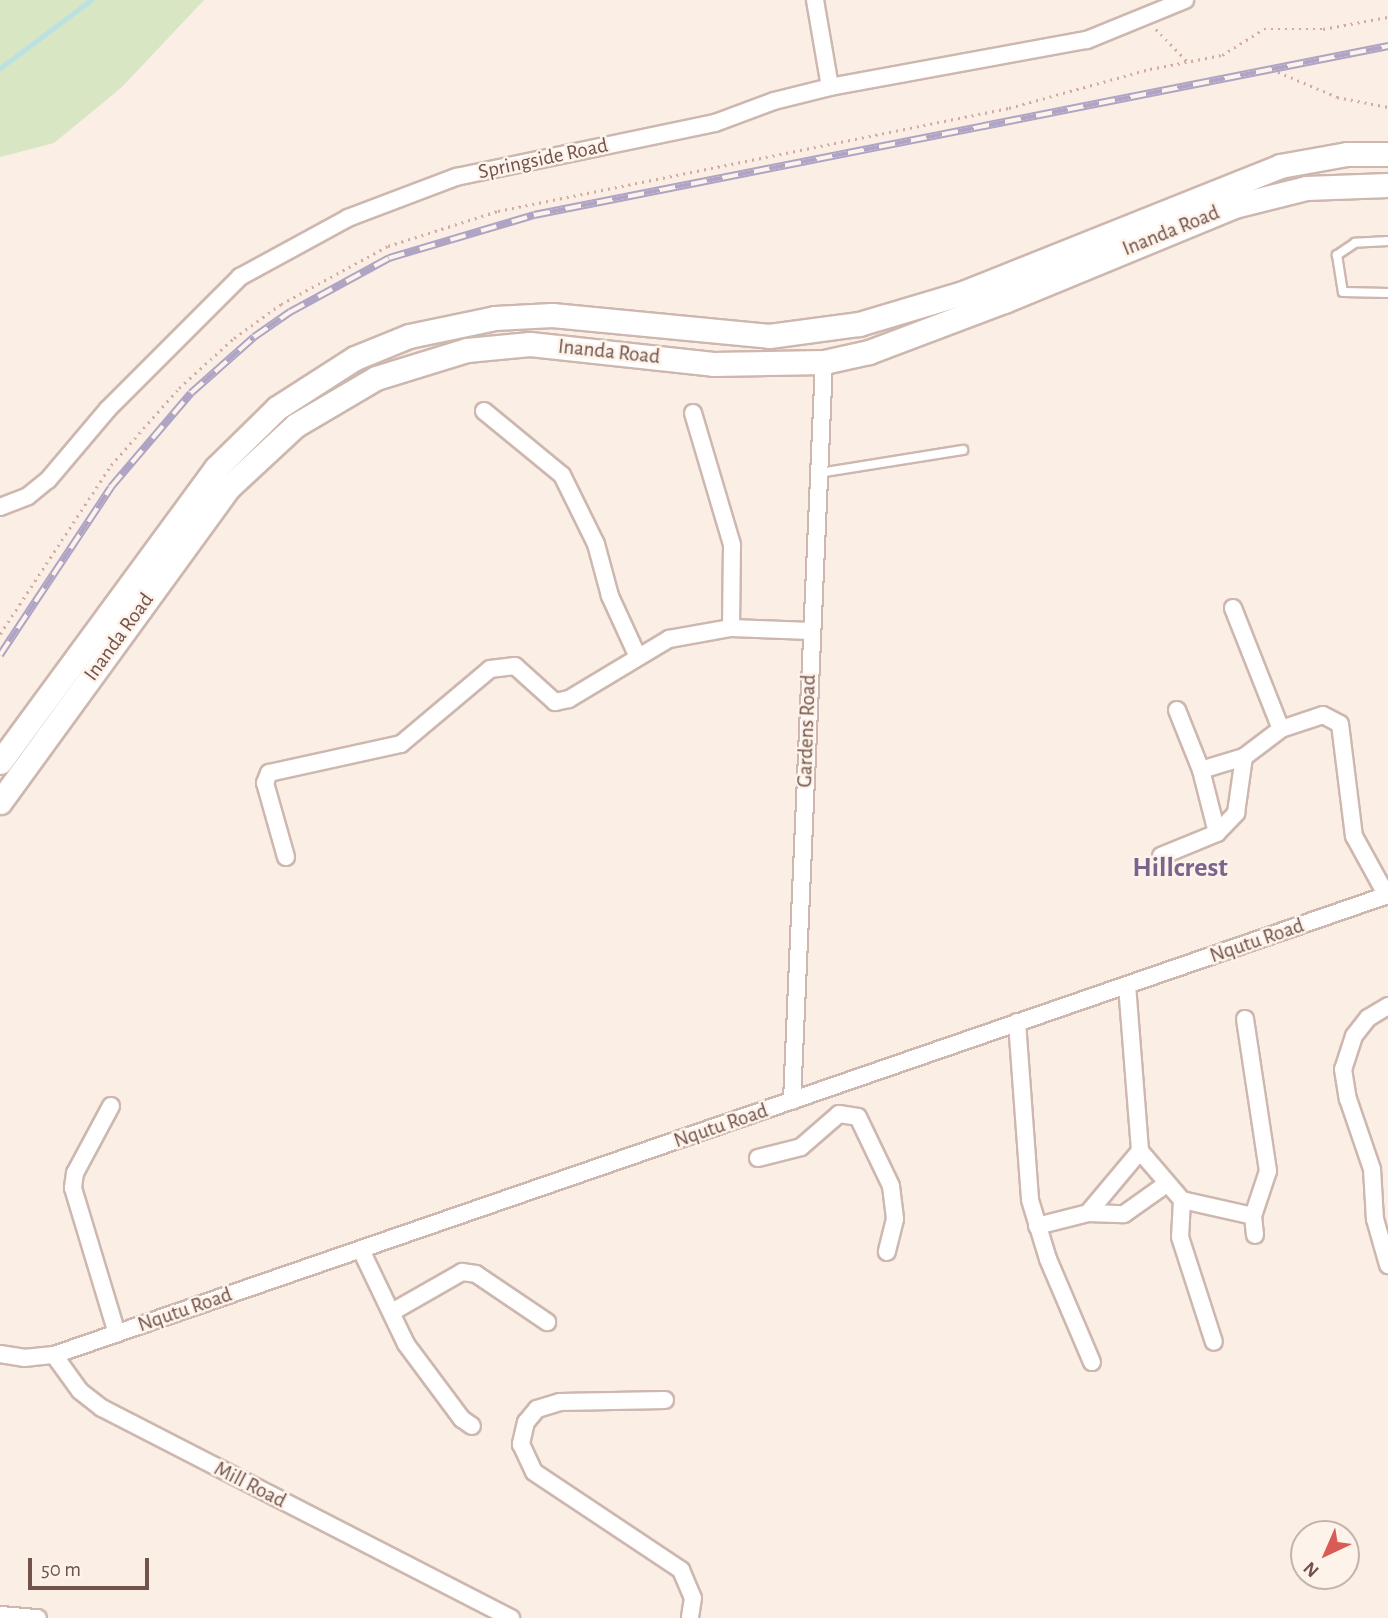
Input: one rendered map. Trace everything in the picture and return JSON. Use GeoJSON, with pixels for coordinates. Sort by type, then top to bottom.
{"type":"FeatureCollection","features":[{"type":"Feature","properties":{"kind":"main road","name":"Inanda Road"},"geometry":{"type":"LineString","coordinates":[[0,762],[223,460],[286,401],[355,358],[409,336],[495,318],[552,315],[769,336],[859,324],[963,293],[1280,166],[1348,154],[1388,154]]}},
{"type":"Feature","properties":{"kind":"main road","name":"Inanda Road"},"geometry":{"type":"LineString","coordinates":[[0,802],[229,487],[275,440],[344,393],[423,360],[467,350],[530,344],[713,364],[824,362],[869,352],[1004,302],[1234,206],[1306,188],[1388,185]]}},
{"type":"Feature","properties":{"kind":"street"},"geometry":{"type":"LineString","coordinates":[[815,0],[830,87]]}},
{"type":"Feature","properties":{"kind":"street","name":"Springside Road"},"geometry":{"type":"LineString","coordinates":[[0,507],[28,496],[48,480],[108,409],[240,277],[348,218],[456,177],[715,123],[774,101],[830,87],[1039,51],[1141,21],[1185,0]]}},
{"type":"Feature","properties":{"kind":"street","name":"Gardens Road"},"geometry":{"type":"LineString","coordinates":[[792,1101],[824,362]]}},
{"type":"Feature","properties":{"kind":"street"},"geometry":{"type":"LineString","coordinates":[[484,411],[562,475],[596,544],[610,596],[637,655]]}},
{"type":"Feature","properties":{"kind":"street"},"geometry":{"type":"LineString","coordinates":[[693,413],[732,545],[731,628]]}},
{"type":"Feature","properties":{"kind":"street"},"geometry":{"type":"LineString","coordinates":[[1233,608],[1281,729]]}},
{"type":"Feature","properties":{"kind":"street"},"geometry":{"type":"LineString","coordinates":[[286,857],[265,783],[269,773],[401,744],[490,669],[502,665],[515,666],[555,702],[569,699],[637,655],[669,639],[731,628],[811,631]]}},
{"type":"Feature","properties":{"kind":"street"},"geometry":{"type":"LineString","coordinates":[[1177,710],[1201,770],[1217,832]]}},
{"type":"Feature","properties":{"kind":"street"},"geometry":{"type":"LineString","coordinates":[[1201,770],[1244,757],[1281,729],[1323,715],[1340,724],[1354,836],[1387,896]]}},
{"type":"Feature","properties":{"kind":"street"},"geometry":{"type":"LineString","coordinates":[[1161,856],[1217,832],[1240,807],[1244,757]]}},
{"type":"Feature","properties":{"kind":"street","name":"Nqutu Road"},"geometry":{"type":"LineString","coordinates":[[54,1355],[1387,896]]}},
{"type":"Feature","properties":{"kind":"street"},"geometry":{"type":"LineString","coordinates":[[1127,985],[1140,1151],[1165,1185],[1182,1200],[1253,1216]]}},
{"type":"Feature","properties":{"kind":"street"},"geometry":{"type":"LineString","coordinates":[[1388,1006],[1368,1018],[1354,1036],[1343,1069],[1348,1099],[1372,1169],[1375,1219],[1388,1265]]}},
{"type":"Feature","properties":{"kind":"street"},"geometry":{"type":"LineString","coordinates":[[1245,1019],[1268,1171],[1253,1216],[1255,1235]]}},
{"type":"Feature","properties":{"kind":"street"},"geometry":{"type":"LineString","coordinates":[[1017,1023],[1030,1200],[1037,1226],[1093,1362]]}},
{"type":"Feature","properties":{"kind":"street"},"geometry":{"type":"LineString","coordinates":[[758,1158],[801,1147],[839,1109],[838,1085]]}},
{"type":"Feature","properties":{"kind":"street"},"geometry":{"type":"LineString","coordinates":[[111,1106],[75,1173],[73,1188],[117,1334]]}},
{"type":"Feature","properties":{"kind":"street"},"geometry":{"type":"LineString","coordinates":[[839,1109],[862,1120],[891,1186],[895,1219],[887,1252]]}},
{"type":"Feature","properties":{"kind":"street"},"geometry":{"type":"LineString","coordinates":[[1088,1213],[1140,1151]]}},
{"type":"Feature","properties":{"kind":"street"},"geometry":{"type":"LineString","coordinates":[[1037,1226],[1088,1213],[1124,1214],[1165,1185]]}},
{"type":"Feature","properties":{"kind":"street"},"geometry":{"type":"LineString","coordinates":[[1182,1200],[1180,1237],[1214,1342]]}},
{"type":"Feature","properties":{"kind":"street"},"geometry":{"type":"LineString","coordinates":[[360,1250],[406,1343],[462,1419],[472,1426]]}},
{"type":"Feature","properties":{"kind":"street"},"geometry":{"type":"LineString","coordinates":[[392,1312],[462,1272],[476,1274],[547,1322]]}},
{"type":"Feature","properties":{"kind":"street"},"geometry":{"type":"LineString","coordinates":[[0,1354],[54,1355]]}},
{"type":"Feature","properties":{"kind":"street","name":"Mill Road"},"geometry":{"type":"LineString","coordinates":[[54,1355],[80,1391],[102,1408],[511,1618]]}},
{"type":"Feature","properties":{"kind":"street"},"geometry":{"type":"LineString","coordinates":[[665,1400],[561,1402],[537,1409],[526,1422],[522,1444],[534,1472],[681,1570],[692,1598],[690,1618]]}},
{"type":"Feature","properties":{"kind":"street"},"geometry":{"type":"LineString","coordinates":[[0,1609],[1,1616],[38,1618]]}},
{"type":"Feature","properties":{"kind":"lane"},"geometry":{"type":"LineString","coordinates":[[1388,241],[1355,243],[1337,255],[1343,292],[1388,293]]}},
{"type":"Feature","properties":{"kind":"lane"},"geometry":{"type":"LineString","coordinates":[[819,473],[963,450]]}},
{"type":"Feature","properties":{"kind":"path"},"geometry":{"type":"LineString","coordinates":[[0,634],[111,465],[178,388],[234,338],[281,304],[388,246],[498,211],[1009,108],[1222,55],[1264,29],[1323,29],[1388,17]]}},
{"type":"Feature","properties":{"kind":"path"},"geometry":{"type":"LineString","coordinates":[[1141,21],[1155,28],[1188,62]]}},
{"type":"Feature","properties":{"kind":"path"},"geometry":{"type":"LineString","coordinates":[[1278,72],[1337,97],[1388,107]]}},
{"type":"Feature","properties":{"kind":"green space"},"geometry":{"type":"Polygon","coordinates":[[[0,0],[204,0],[122,87],[54,143],[0,157],[0,0]]]}},
{"type":"Feature","properties":{"kind":"waterway"},"geometry":{"type":"LineString","coordinates":[[0,68],[91,0]]}},
{"type":"Feature","properties":{"kind":"railway"},"geometry":{"type":"LineString","coordinates":[[0,655],[111,487],[191,393],[254,337],[290,312],[389,258],[534,215],[1388,46]]}},
{"type":"Feature","properties":{"kind":"district","name":"Hillcrest"},"geometry":{"type":"Point","coordinates":[1180,868]}}]}
